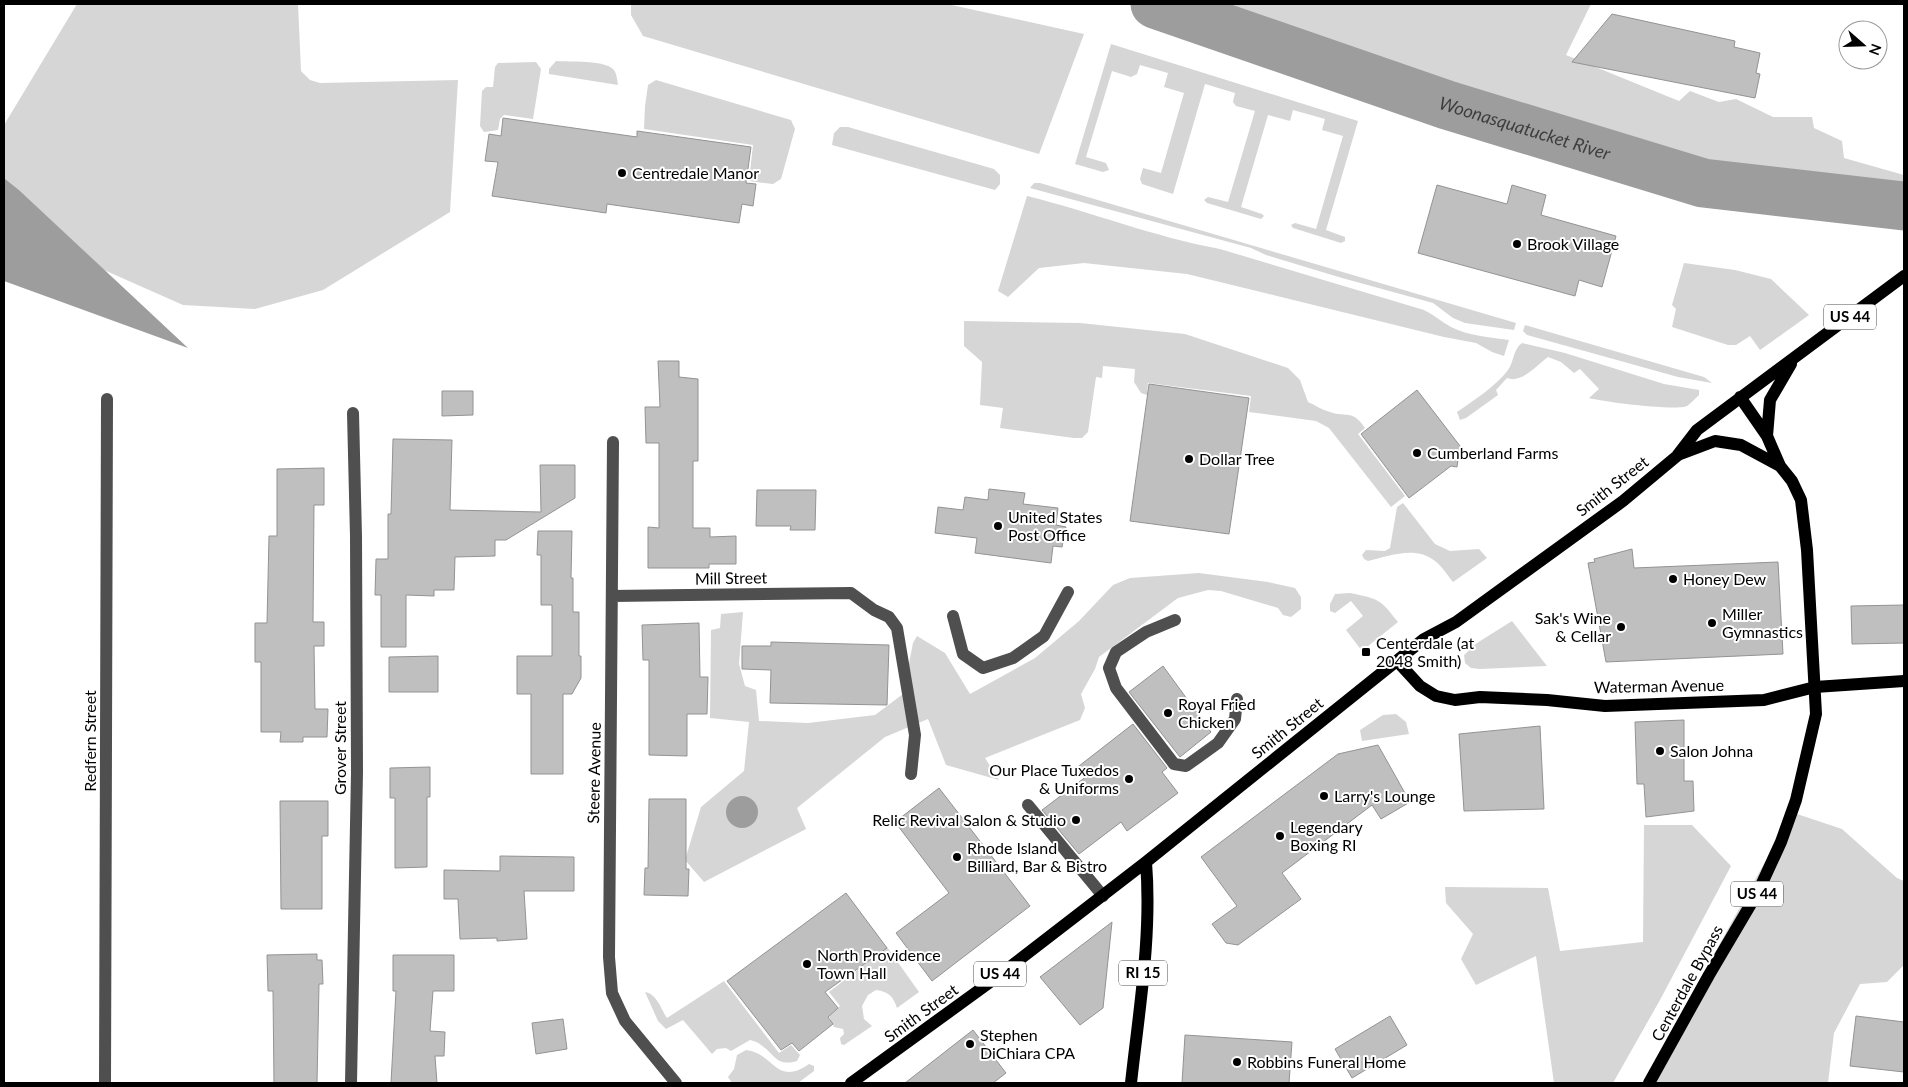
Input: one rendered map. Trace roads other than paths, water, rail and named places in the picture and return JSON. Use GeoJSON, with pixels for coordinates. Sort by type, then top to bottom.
{"type":"FeatureCollection","features":[{"type":"Feature","properties":{"kind":"main road","name":"US 44"},"geometry":{"type":"LineString","coordinates":[[1740,397],[1904,276]]}},
{"type":"Feature","properties":{"kind":"main road","name":"US 44"},"geometry":{"type":"LineString","coordinates":[[1766,436],[1770,400],[1795,358]]}},
{"type":"Feature","properties":{"kind":"main road","name":"Centerdale Bypass"},"geometry":{"type":"LineString","coordinates":[[1649,1083],[1758,892],[1781,842],[1796,800],[1816,714],[1807,550],[1801,500],[1792,481],[1780,466],[1766,436],[1740,397]]}},
{"type":"Feature","properties":{"kind":"main road","name":"Smith Street"},"geometry":{"type":"LineString","coordinates":[[851,1083],[993,980],[1146,862],[1424,640],[1456,622],[1622,501],[1676,456],[1697,430],[1740,397]]}},
{"type":"Feature","properties":{"kind":"main road","name":"Centerdale Bypass"},"geometry":{"type":"LineString","coordinates":[[1676,456],[1715,441],[1741,445],[1780,466]]}},
{"type":"Feature","properties":{"kind":"main road","name":"Waterman Avenue"},"geometry":{"type":"LineString","coordinates":[[1397,661],[1420,686],[1436,696],[1455,700],[1480,698],[1547,700],[1605,706],[1764,700],[1815,687],[1904,681]]}},
{"type":"Feature","properties":{"kind":"main road","name":"RI 15"},"geometry":{"type":"LineString","coordinates":[[1131,1083],[1143,983],[1148,894],[1146,862]]}},
{"type":"Feature","properties":{"kind":"street","name":"Redfern Street"},"geometry":{"type":"LineString","coordinates":[[105,1083],[107,399]]}},
{"type":"Feature","properties":{"kind":"street","name":"Grover Street"},"geometry":{"type":"LineString","coordinates":[[351,1083],[357,772],[356,536],[352,413]]}},
{"type":"Feature","properties":{"kind":"street","name":"Steere Avenue"},"geometry":{"type":"LineString","coordinates":[[613,442],[609,956],[612,993],[625,1021],[676,1083]]}},
{"type":"Feature","properties":{"kind":"street"},"geometry":{"type":"LineString","coordinates":[[953,616],[963,654],[983,668],[1013,658],[1044,636],[1068,592]]}},
{"type":"Feature","properties":{"kind":"street","name":"Mill Street"},"geometry":{"type":"LineString","coordinates":[[612,596],[851,593],[874,610],[889,617],[897,628],[915,735],[911,774]]}},
{"type":"Feature","properties":{"kind":"street"},"geometry":{"type":"LineString","coordinates":[[1175,620],[1146,632],[1116,652],[1110,668],[1116,688],[1174,764],[1186,766],[1218,743],[1235,719],[1237,699]]}},
{"type":"Feature","properties":{"kind":"street"},"geometry":{"type":"LineString","coordinates":[[1028,805],[1102,896]]}},
{"type":"Feature","properties":{"kind":"waterway","name":"Woonasquatucket River"},"geometry":{"type":"LineString","coordinates":[[1155,4],[1447,105],[1703,183],[1904,206]]}},
{"type":"Feature","properties":{"kind":"place","name":"Centredale Manor"},"geometry":{"type":"Point","coordinates":[622,173]}},
{"type":"Feature","properties":{"kind":"place","name":"Brook Village"},"geometry":{"type":"Point","coordinates":[1517,244]}},
{"type":"Feature","properties":{"kind":"place","name":"Cumberland Farms"},"geometry":{"type":"Point","coordinates":[1417,453]}},
{"type":"Feature","properties":{"kind":"place","name":"Dollar Tree"},"geometry":{"type":"Point","coordinates":[1189,459]}},
{"type":"Feature","properties":{"kind":"place","name":"United States Post Office"},"geometry":{"type":"Point","coordinates":[998,526]}},
{"type":"Feature","properties":{"kind":"place","name":"Honey Dew"},"geometry":{"type":"Point","coordinates":[1673,579]}},
{"type":"Feature","properties":{"kind":"place","name":"Miller Gymnastics"},"geometry":{"type":"Point","coordinates":[1712,623]}},
{"type":"Feature","properties":{"kind":"place","name":"Sak's Wine & Cellar"},"geometry":{"type":"Point","coordinates":[1621,627]}},
{"type":"Feature","properties":{"kind":"place","name":"Centerdale (at 2048 Smith)"},"geometry":{"type":"Point","coordinates":[1366,652]}},
{"type":"Feature","properties":{"kind":"place","name":"Royal Fried Chicken"},"geometry":{"type":"Point","coordinates":[1168,713]}},
{"type":"Feature","properties":{"kind":"place","name":"Salon Johna"},"geometry":{"type":"Point","coordinates":[1660,751]}},
{"type":"Feature","properties":{"kind":"place","name":"Our Place Tuxedos & Uniforms"},"geometry":{"type":"Point","coordinates":[1129,779]}},
{"type":"Feature","properties":{"kind":"place","name":"Larry's Lounge"},"geometry":{"type":"Point","coordinates":[1324,796]}},
{"type":"Feature","properties":{"kind":"place","name":"Relic Revival Salon & Studio"},"geometry":{"type":"Point","coordinates":[1076,820]}},
{"type":"Feature","properties":{"kind":"place","name":"Legendary Boxing RI"},"geometry":{"type":"Point","coordinates":[1280,836]}},
{"type":"Feature","properties":{"kind":"place","name":"Rhode Island Billiard, Bar & Bistro"},"geometry":{"type":"Point","coordinates":[957,857]}},
{"type":"Feature","properties":{"kind":"place","name":"North Providence Town Hall"},"geometry":{"type":"Point","coordinates":[807,964]}},
{"type":"Feature","properties":{"kind":"place","name":"Stephen DiChiara CPA"},"geometry":{"type":"Point","coordinates":[970,1044]}},
{"type":"Feature","properties":{"kind":"place","name":"Robbins Funeral Home"},"geometry":{"type":"Point","coordinates":[1237,1062]}}]}
